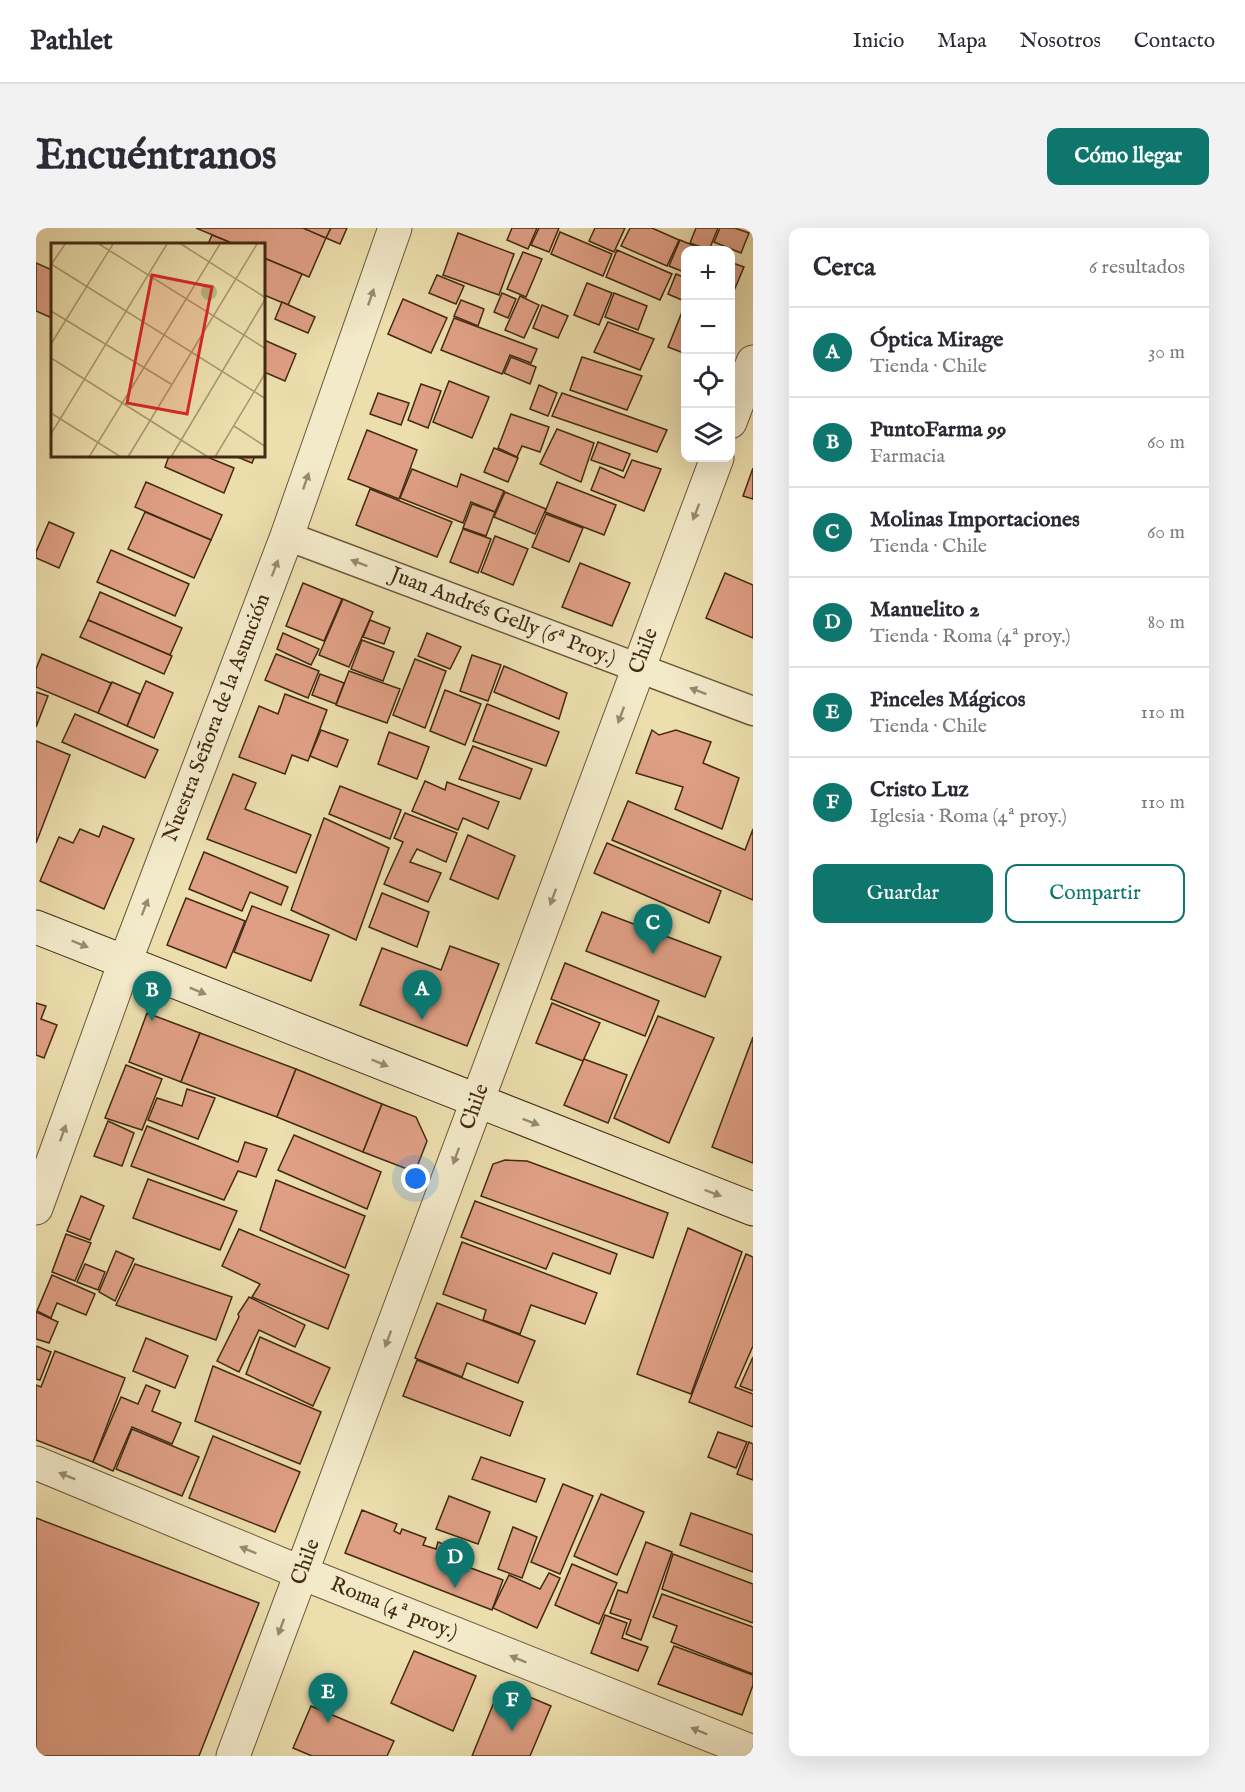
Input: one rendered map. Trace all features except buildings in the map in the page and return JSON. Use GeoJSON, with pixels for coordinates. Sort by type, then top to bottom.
{"type":"FeatureCollection","features":[{"type":"Feature","properties":{"kind":"street","name":"Nuestra Señora de la Asunción"},"geometry":{"type":"LineString","coordinates":[[36,1208],[124,962],[287,536],[395,228]]}},
{"type":"Feature","properties":{"kind":"street"},"geometry":{"type":"LineString","coordinates":[[735,409],[753,362]]}},
{"type":"Feature","properties":{"kind":"street","name":"Chile"},"geometry":{"type":"LineString","coordinates":[[233,1756],[715,462]]}},
{"type":"Feature","properties":{"kind":"street","name":"Juan Andrés Gelly (6ª Proy.)"},"geometry":{"type":"LineString","coordinates":[[287,536],[753,711]]}},
{"type":"Feature","properties":{"kind":"street"},"geometry":{"type":"LineString","coordinates":[[36,927],[753,1209]]}},
{"type":"Feature","properties":{"kind":"street","name":"Roma (4ª proy.)"},"geometry":{"type":"LineString","coordinates":[[36,1463],[302,1573],[753,1752]]}},
{"type":"Feature","properties":{"kind":"place","name":"Molinas Importaciones"},"geometry":{"type":"Point","coordinates":[653,954]}},
{"type":"Feature","properties":{"kind":"place","name":"Óptica Mirage"},"geometry":{"type":"Point","coordinates":[422,1020]}},
{"type":"Feature","properties":{"kind":"place","name":"PuntoFarma 99"},"geometry":{"type":"Point","coordinates":[152,1021]}},
{"type":"Feature","properties":{"kind":"place","name":"Manuelito 2"},"geometry":{"type":"Point","coordinates":[455,1588]}},
{"type":"Feature","properties":{"kind":"place","name":"Pinceles Mágicos"},"geometry":{"type":"Point","coordinates":[328,1723]}},
{"type":"Feature","properties":{"kind":"place","name":"Cristo Luz"},"geometry":{"type":"Point","coordinates":[512,1731]}}]}
